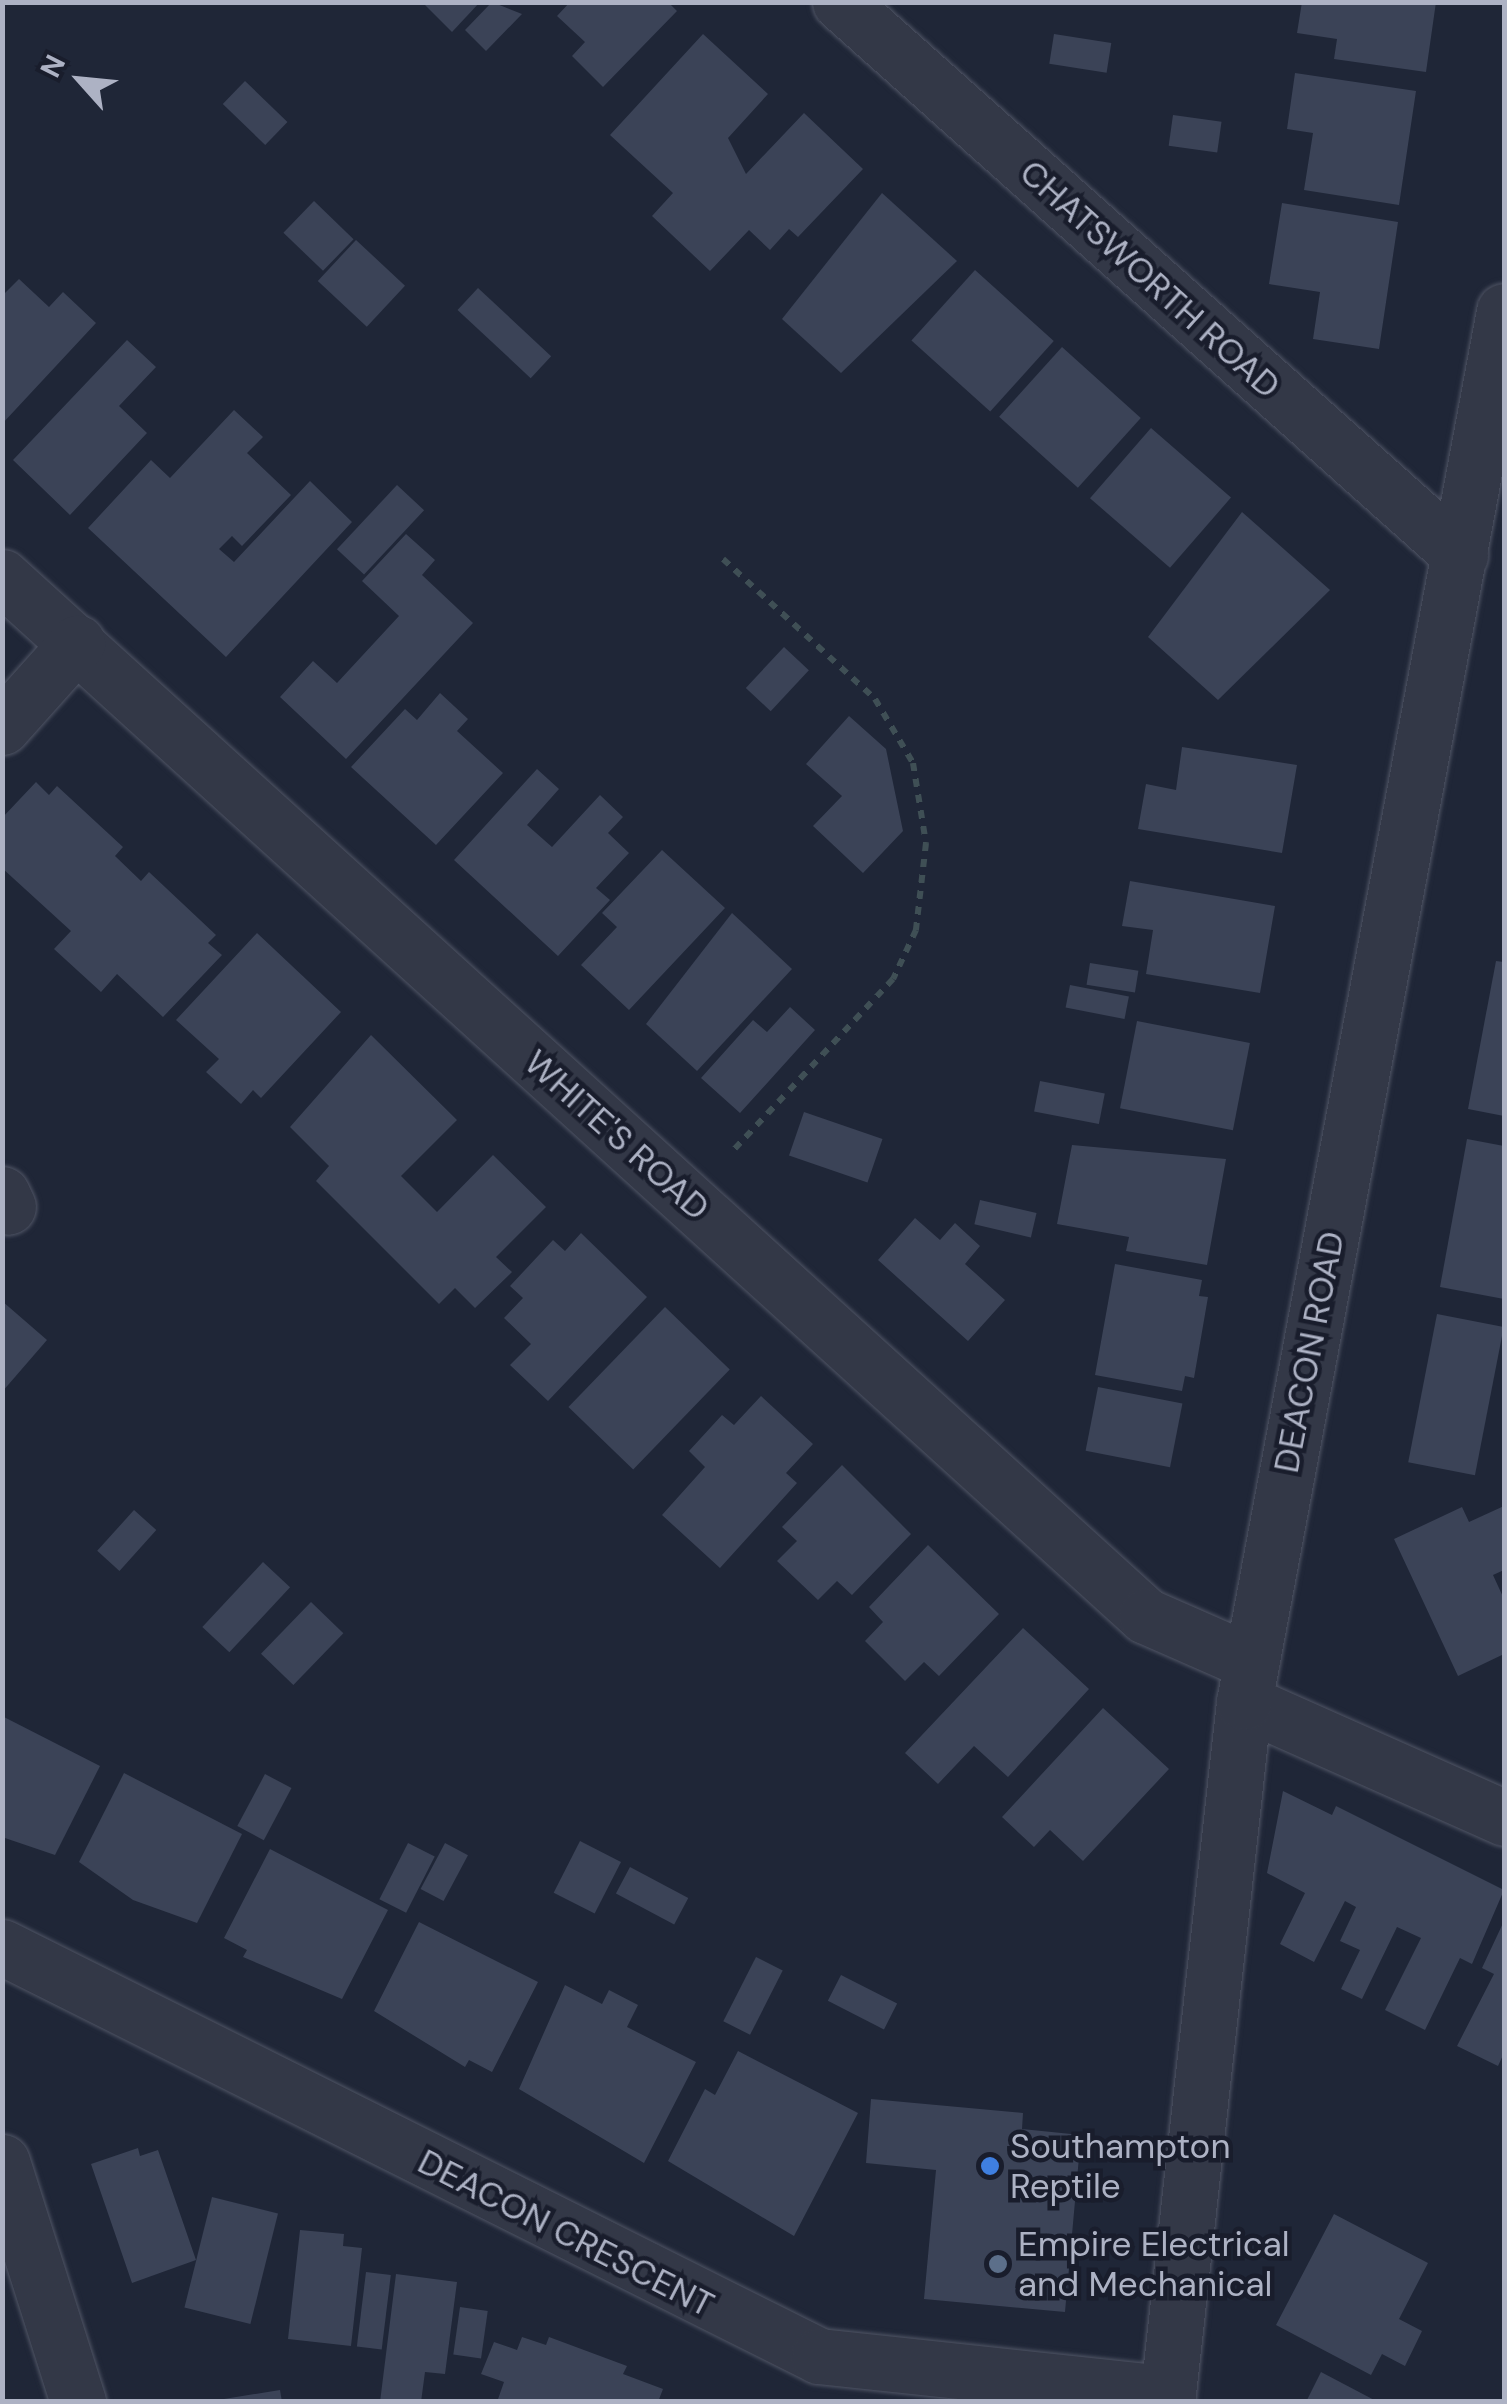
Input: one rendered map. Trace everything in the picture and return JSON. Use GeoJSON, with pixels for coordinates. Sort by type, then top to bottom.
{"type":"FeatureCollection","features":[{"type":"Feature","properties":{"kind":"street","name":"CHATSWORTH ROAD"},"geometry":{"type":"LineString","coordinates":[[840,2],[1460,555]]}},
{"type":"Feature","properties":{"kind":"street","name":"DEACON ROAD"},"geometry":{"type":"LineString","coordinates":[[1168,2397],[1248,1682],[1504,310]]}},
{"type":"Feature","properties":{"kind":"street","name":"WHITE'S ROAD"},"geometry":{"type":"LineString","coordinates":[[2,576],[1146,1616],[1248,1682],[1504,1818]]}},
{"type":"Feature","properties":{"kind":"street"},"geometry":{"type":"LineString","coordinates":[[2,727],[76,643]]}},
{"type":"Feature","properties":{"kind":"street","name":"DEACON CRESCENT"},"geometry":{"type":"LineString","coordinates":[[2,1947],[818,2356],[1168,2397]]}},
{"type":"Feature","properties":{"kind":"street"},"geometry":{"type":"LineString","coordinates":[[2,2162],[78,2402]]}},
{"type":"Feature","properties":{"kind":"path"},"geometry":{"type":"LineString","coordinates":[[688,1199],[893,979],[916,930],[926,843],[913,763],[875,699],[722,560]]}},
{"type":"Feature","properties":{"kind":"building"},"geometry":{"type":"Polygon","coordinates":[[[422,2],[480,2],[452,32],[422,2]]]}},
{"type":"Feature","properties":{"kind":"building"},"geometry":{"type":"Polygon","coordinates":[[[492,2],[522,14],[486,51],[465,30],[492,2]]]}},
{"type":"Feature","properties":{"kind":"building"},"geometry":{"type":"Polygon","coordinates":[[[570,2],[668,2],[677,11],[603,87],[572,56],[585,42],[557,16],[570,2]]]}},
{"type":"Feature","properties":{"kind":"building"},"geometry":{"type":"Polygon","coordinates":[[[1302,2],[1436,2],[1426,72],[1334,59],[1337,39],[1297,33],[1302,2]]]}},
{"type":"Feature","properties":{"kind":"building"},"geometry":{"type":"Polygon","coordinates":[[[703,34],[768,94],[728,138],[746,174],[804,113],[863,169],[798,237],[789,229],[770,250],[749,230],[710,271],[652,216],[673,193],[610,135],[703,34]]]}},
{"type":"Feature","properties":{"kind":"building"},"geometry":{"type":"Polygon","coordinates":[[[1054,34],[1111,43],[1107,73],[1049,64],[1054,34]]]}},
{"type":"Feature","properties":{"kind":"building"},"geometry":{"type":"Polygon","coordinates":[[[1295,73],[1416,91],[1399,205],[1304,190],[1313,133],[1287,129],[1295,73]]]}},
{"type":"Feature","properties":{"kind":"building"},"geometry":{"type":"Polygon","coordinates":[[[245,81],[287,122],[265,145],[223,104],[245,81]]]}},
{"type":"Feature","properties":{"kind":"building"},"geometry":{"type":"Polygon","coordinates":[[[1173,115],[1222,122],[1217,153],[1169,146],[1173,115]]]}},
{"type":"Feature","properties":{"kind":"building"},"geometry":{"type":"Polygon","coordinates":[[[882,193],[957,261],[841,373],[782,319],[882,193]]]}},
{"type":"Feature","properties":{"kind":"building"},"geometry":{"type":"Polygon","coordinates":[[[314,201],[354,239],[323,271],[283,233],[314,201]]]}},
{"type":"Feature","properties":{"kind":"building"},"geometry":{"type":"Polygon","coordinates":[[[1282,203],[1398,222],[1379,349],[1313,339],[1320,292],[1269,284],[1282,203]]]}},
{"type":"Feature","properties":{"kind":"building"},"geometry":{"type":"Polygon","coordinates":[[[356,240],[405,286],[367,327],[318,281],[356,240]]]}},
{"type":"Feature","properties":{"kind":"building"},"geometry":{"type":"Polygon","coordinates":[[[975,270],[1054,341],[990,412],[911,341],[975,270]]]}},
{"type":"Feature","properties":{"kind":"building"},"geometry":{"type":"Polygon","coordinates":[[[19,279],[49,307],[63,292],[96,323],[2,424],[2,296],[19,279]]]}},
{"type":"Feature","properties":{"kind":"building"},"geometry":{"type":"Polygon","coordinates":[[[478,288],[551,356],[531,378],[458,310],[478,288]]]}},
{"type":"Feature","properties":{"kind":"building"},"geometry":{"type":"Polygon","coordinates":[[[127,340],[156,367],[119,406],[147,433],[70,515],[13,460],[127,340]]]}},
{"type":"Feature","properties":{"kind":"building"},"geometry":{"type":"Polygon","coordinates":[[[1062,347],[1141,418],[1078,488],[999,417],[1062,347]]]}},
{"type":"Feature","properties":{"kind":"building"},"geometry":{"type":"Polygon","coordinates":[[[234,410],[263,437],[247,453],[291,495],[242,546],[232,536],[219,549],[234,562],[310,481],[352,522],[226,657],[88,528],[151,460],[170,478],[234,410]]]}},
{"type":"Feature","properties":{"kind":"building"},"geometry":{"type":"Polygon","coordinates":[[[1151,428],[1231,498],[1170,568],[1090,498],[1151,428]]]}},
{"type":"Feature","properties":{"kind":"building"},"geometry":{"type":"Polygon","coordinates":[[[397,485],[424,510],[364,575],[337,549],[397,485]]]}},
{"type":"Feature","properties":{"kind":"building"},"geometry":{"type":"Polygon","coordinates":[[[1242,512],[1330,590],[1218,700],[1148,637],[1242,512]]]}},
{"type":"Feature","properties":{"kind":"building"},"geometry":{"type":"Polygon","coordinates":[[[406,534],[435,560],[422,575],[473,623],[346,759],[280,697],[313,661],[337,683],[399,616],[362,581],[406,534]]]}},
{"type":"Feature","properties":{"kind":"building"},"geometry":{"type":"Polygon","coordinates":[[[784,647],[809,670],[771,711],[746,688],[784,647]]]}},
{"type":"Feature","properties":{"kind":"building"},"geometry":{"type":"Polygon","coordinates":[[[440,693],[468,719],[457,731],[503,773],[436,845],[351,767],[405,709],[417,720],[440,693]]]}},
{"type":"Feature","properties":{"kind":"building"},"geometry":{"type":"Polygon","coordinates":[[[849,716],[886,749],[903,831],[863,873],[813,826],[842,796],[806,764],[849,716]]]}},
{"type":"Feature","properties":{"kind":"building"},"geometry":{"type":"Polygon","coordinates":[[[1182,747],[1297,765],[1282,853],[1138,829],[1146,784],[1176,790],[1182,747]]]}},
{"type":"Feature","properties":{"kind":"building"},"geometry":{"type":"Polygon","coordinates":[[[537,769],[559,789],[527,825],[552,847],[600,795],[623,817],[608,833],[629,853],[596,888],[610,900],[558,956],[454,860],[537,769]]]}},
{"type":"Feature","properties":{"kind":"building"},"geometry":{"type":"Polygon","coordinates":[[[36,782],[49,795],[57,786],[123,847],[115,856],[141,881],[149,872],[216,935],[208,943],[222,955],[163,1017],[117,974],[101,992],[54,949],[71,931],[2,868],[2,818],[36,782]]]}},
{"type":"Feature","properties":{"kind":"building"},"geometry":{"type":"Polygon","coordinates":[[[662,850],[725,908],[629,1010],[581,965],[617,927],[602,913],[662,850]]]}},
{"type":"Feature","properties":{"kind":"building"},"geometry":{"type":"Polygon","coordinates":[[[1130,881],[1275,906],[1260,993],[1146,974],[1153,930],[1122,926],[1130,881]]]}},
{"type":"Feature","properties":{"kind":"building"},"geometry":{"type":"Polygon","coordinates":[[[732,913],[792,969],[697,1071],[646,1024],[732,913]]]}},
{"type":"Feature","properties":{"kind":"building"},"geometry":{"type":"Polygon","coordinates":[[[257,933],[341,1012],[261,1098],[253,1090],[241,1104],[206,1072],[219,1059],[176,1020],[257,933]]]}},
{"type":"Feature","properties":{"kind":"building"},"geometry":{"type":"Polygon","coordinates":[[[1496,961],[1504,962],[1504,1116],[1468,1109],[1496,961]]]}},
{"type":"Feature","properties":{"kind":"building"},"geometry":{"type":"Polygon","coordinates":[[[1090,963],[1138,971],[1135,992],[1087,985],[1090,963]]]}},
{"type":"Feature","properties":{"kind":"building"},"geometry":{"type":"Polygon","coordinates":[[[1070,985],[1129,996],[1125,1019],[1066,1008],[1070,985]]]}},
{"type":"Feature","properties":{"kind":"building"},"geometry":{"type":"Polygon","coordinates":[[[790,1007],[815,1030],[740,1113],[701,1078],[753,1020],[767,1032],[790,1007]]]}},
{"type":"Feature","properties":{"kind":"building"},"geometry":{"type":"Polygon","coordinates":[[[1137,1021],[1250,1043],[1233,1130],[1120,1108],[1137,1021]]]}},
{"type":"Feature","properties":{"kind":"building"},"geometry":{"type":"Polygon","coordinates":[[[371,1035],[457,1120],[401,1176],[437,1212],[493,1155],[546,1207],[496,1257],[512,1272],[475,1308],[455,1288],[439,1304],[316,1181],[329,1166],[290,1127],[371,1035]]]}},
{"type":"Feature","properties":{"kind":"building"},"geometry":{"type":"Polygon","coordinates":[[[1040,1081],[1105,1094],[1099,1124],[1034,1111],[1040,1081]]]}},
{"type":"Feature","properties":{"kind":"building"},"geometry":{"type":"Polygon","coordinates":[[[804,1112],[882,1139],[868,1183],[789,1155],[804,1112]]]}},
{"type":"Feature","properties":{"kind":"building"},"geometry":{"type":"Polygon","coordinates":[[[1467,1139],[1504,1146],[1504,1299],[1440,1287],[1467,1139]]]}},
{"type":"Feature","properties":{"kind":"building"},"geometry":{"type":"Polygon","coordinates":[[[1072,1145],[1226,1159],[1207,1265],[1126,1251],[1129,1237],[1057,1224],[1072,1145]]]}},
{"type":"Feature","properties":{"kind":"building"},"geometry":{"type":"Polygon","coordinates":[[[980,1200],[1037,1213],[1031,1237],[974,1224],[980,1200]]]}},
{"type":"Feature","properties":{"kind":"building"},"geometry":{"type":"Polygon","coordinates":[[[915,1218],[940,1240],[955,1223],[980,1246],[965,1264],[1005,1300],[968,1341],[878,1260],[915,1218]]]}},
{"type":"Feature","properties":{"kind":"building"},"geometry":{"type":"Polygon","coordinates":[[[581,1233],[647,1297],[548,1401],[510,1365],[531,1344],[504,1318],[523,1298],[510,1286],[553,1240],[565,1251],[581,1233]]]}},
{"type":"Feature","properties":{"kind":"building"},"geometry":{"type":"Polygon","coordinates":[[[1115,1264],[1202,1280],[1199,1296],[1208,1297],[1194,1378],[1185,1376],[1182,1391],[1095,1375],[1115,1264]]]}},
{"type":"Feature","properties":{"kind":"building"},"geometry":{"type":"Polygon","coordinates":[[[2,1301],[47,1340],[2,1392],[2,1301]]]}},
{"type":"Feature","properties":{"kind":"building"},"geometry":{"type":"Polygon","coordinates":[[[665,1307],[730,1370],[633,1470],[568,1407],[665,1307]]]}},
{"type":"Feature","properties":{"kind":"building"},"geometry":{"type":"Polygon","coordinates":[[[1437,1314],[1504,1327],[1475,1475],[1408,1462],[1437,1314]]]}},
{"type":"Feature","properties":{"kind":"building"},"geometry":{"type":"Polygon","coordinates":[[[1098,1387],[1182,1403],[1170,1467],[1086,1451],[1098,1387]]]}},
{"type":"Feature","properties":{"kind":"building"},"geometry":{"type":"Polygon","coordinates":[[[761,1396],[813,1444],[786,1473],[797,1483],[720,1568],[662,1515],[705,1467],[689,1451],[722,1415],[734,1425],[761,1396]]]}},
{"type":"Feature","properties":{"kind":"building"},"geometry":{"type":"Polygon","coordinates":[[[842,1465],[911,1534],[852,1595],[837,1581],[818,1600],[777,1561],[797,1541],[782,1527],[842,1465]]]}},
{"type":"Feature","properties":{"kind":"building"},"geometry":{"type":"Polygon","coordinates":[[[1504,1506],[1504,1570],[1493,1575],[1504,1599],[1504,1654],[1458,1676],[1394,1539],[1462,1507],[1469,1522],[1504,1506]]]}},
{"type":"Feature","properties":{"kind":"building"},"geometry":{"type":"Polygon","coordinates":[[[134,1510],[156,1530],[119,1571],[97,1551],[134,1510]]]}},
{"type":"Feature","properties":{"kind":"building"},"geometry":{"type":"Polygon","coordinates":[[[928,1545],[999,1614],[939,1676],[924,1662],[905,1681],[865,1641],[883,1622],[869,1607],[928,1545]]]}},
{"type":"Feature","properties":{"kind":"building"},"geometry":{"type":"Polygon","coordinates":[[[263,1562],[290,1587],[229,1652],[202,1627],[263,1562]]]}},
{"type":"Feature","properties":{"kind":"building"},"geometry":{"type":"Polygon","coordinates":[[[311,1602],[343,1633],[293,1685],[261,1654],[311,1602]]]}},
{"type":"Feature","properties":{"kind":"building"},"geometry":{"type":"Polygon","coordinates":[[[1023,1628],[1089,1689],[1008,1777],[974,1746],[938,1784],[905,1753],[1023,1628]]]}},
{"type":"Feature","properties":{"kind":"building"},"geometry":{"type":"Polygon","coordinates":[[[1103,1708],[1169,1769],[1083,1861],[1050,1830],[1034,1847],[1002,1817],[1103,1708]]]}},
{"type":"Feature","properties":{"kind":"building"},"geometry":{"type":"Polygon","coordinates":[[[2,1716],[100,1766],[55,1855],[2,1837],[2,1716]]]}},
{"type":"Feature","properties":{"kind":"building"},"geometry":{"type":"Polygon","coordinates":[[[124,1773],[242,1834],[197,1923],[133,1900],[79,1862],[124,1773]]]}},
{"type":"Feature","properties":{"kind":"building"},"geometry":{"type":"Polygon","coordinates":[[[265,1774],[291,1788],[264,1840],[237,1826],[265,1774]]]}},
{"type":"Feature","properties":{"kind":"building"},"geometry":{"type":"Polygon","coordinates":[[[1283,1791],[1332,1815],[1336,1806],[1504,1890],[1472,1964],[1460,1958],[1425,2030],[1385,2010],[1421,1938],[1397,1927],[1362,1999],[1341,1989],[1360,1950],[1340,1941],[1356,1907],[1345,1901],[1314,1962],[1280,1944],[1305,1893],[1267,1873],[1283,1791]]]}},
{"type":"Feature","properties":{"kind":"building"},"geometry":{"type":"Polygon","coordinates":[[[580,1841],[621,1862],[595,1914],[554,1893],[580,1841]]]}},
{"type":"Feature","properties":{"kind":"building"},"geometry":{"type":"Polygon","coordinates":[[[408,1843],[435,1857],[406,1913],[379,1899],[408,1843]]]}},
{"type":"Feature","properties":{"kind":"building"},"geometry":{"type":"Polygon","coordinates":[[[445,1843],[468,1855],[444,1901],[421,1889],[445,1843]]]}},
{"type":"Feature","properties":{"kind":"building"},"geometry":{"type":"Polygon","coordinates":[[[270,1849],[388,1910],[342,1999],[243,1957],[247,1950],[224,1938],[270,1849]]]}},
{"type":"Feature","properties":{"kind":"building"},"geometry":{"type":"Polygon","coordinates":[[[630,1867],[688,1898],[674,1924],[616,1893],[630,1867]]]}},
{"type":"Feature","properties":{"kind":"building"},"geometry":{"type":"Polygon","coordinates":[[[1504,1921],[1504,2053],[1498,2066],[1457,2046],[1494,1974],[1482,1968],[1504,1921]]]}},
{"type":"Feature","properties":{"kind":"building"},"geometry":{"type":"Polygon","coordinates":[[[419,1922],[538,1982],[492,2072],[469,2060],[465,2067],[374,2011],[419,1922]]]}},
{"type":"Feature","properties":{"kind":"building"},"geometry":{"type":"Polygon","coordinates":[[[756,1957],[783,1971],[750,2035],[723,2021],[756,1957]]]}},
{"type":"Feature","properties":{"kind":"building"},"geometry":{"type":"Polygon","coordinates":[[[841,1975],[897,2004],[884,2029],[828,2001],[841,1975]]]}},
{"type":"Feature","properties":{"kind":"building"},"geometry":{"type":"Polygon","coordinates":[[[565,1985],[602,2004],[609,1990],[638,2005],[627,2027],[696,2062],[644,2163],[519,2089],[565,1985]]]}},
{"type":"Feature","properties":{"kind":"building"},"geometry":{"type":"Polygon","coordinates":[[[738,2051],[858,2113],[794,2236],[668,2161],[705,2089],[715,2095],[738,2051]]]}},
{"type":"Feature","properties":{"kind":"building","name":"Southampton Reptile"},"geometry":{"type":"Polygon","coordinates":[[[871,2099],[1023,2113],[1022,2129],[1081,2135],[1065,2312],[924,2299],[936,2170],[866,2163],[871,2099]]]}},
{"type":"Feature","properties":{"kind":"building"},"geometry":{"type":"Polygon","coordinates":[[[138,2148],[140,2156],[158,2150],[196,2260],[132,2283],[91,2164],[138,2148]]]}},
{"type":"Feature","properties":{"kind":"building"},"geometry":{"type":"Polygon","coordinates":[[[212,2197],[278,2213],[250,2324],[184,2308],[212,2197]]]}},
{"type":"Feature","properties":{"kind":"building"},"geometry":{"type":"Polygon","coordinates":[[[1334,2214],[1428,2263],[1399,2319],[1422,2331],[1405,2366],[1382,2354],[1371,2375],[1276,2325],[1334,2214]]]}},
{"type":"Feature","properties":{"kind":"building"},"geometry":{"type":"Polygon","coordinates":[[[300,2230],[344,2234],[343,2246],[362,2248],[351,2346],[288,2339],[300,2230]]]}},
{"type":"Feature","properties":{"kind":"building"},"geometry":{"type":"Polygon","coordinates":[[[366,2272],[391,2275],[382,2349],[357,2346],[366,2272]]]}},
{"type":"Feature","properties":{"kind":"building"},"geometry":{"type":"Polygon","coordinates":[[[396,2274],[457,2282],[445,2374],[425,2372],[421,2402],[380,2402],[396,2274]]]}},
{"type":"Feature","properties":{"kind":"building"},"geometry":{"type":"Polygon","coordinates":[[[460,2307],[488,2311],[481,2358],[453,2355],[460,2307]]]}},
{"type":"Feature","properties":{"kind":"building"},"geometry":{"type":"Polygon","coordinates":[[[522,2337],[546,2345],[549,2337],[627,2366],[623,2374],[663,2389],[658,2402],[497,2402],[504,2382],[481,2374],[494,2342],[517,2350],[522,2337]]]}},
{"type":"Feature","properties":{"kind":"building"},"geometry":{"type":"Polygon","coordinates":[[[1321,2372],[1378,2402],[1306,2402],[1321,2372]]]}},
{"type":"Feature","properties":{"kind":"building"},"geometry":{"type":"Polygon","coordinates":[[[280,2390],[282,2402],[224,2402],[224,2399],[280,2390]]]}},
{"type":"Feature","properties":{"kind":"place","name":"Southampton Reptile"},"geometry":{"type":"Point","coordinates":[990,2166]}},
{"type":"Feature","properties":{"kind":"place","name":"Empire Electrical and Mechanical"},"geometry":{"type":"Point","coordinates":[998,2264]}}]}
